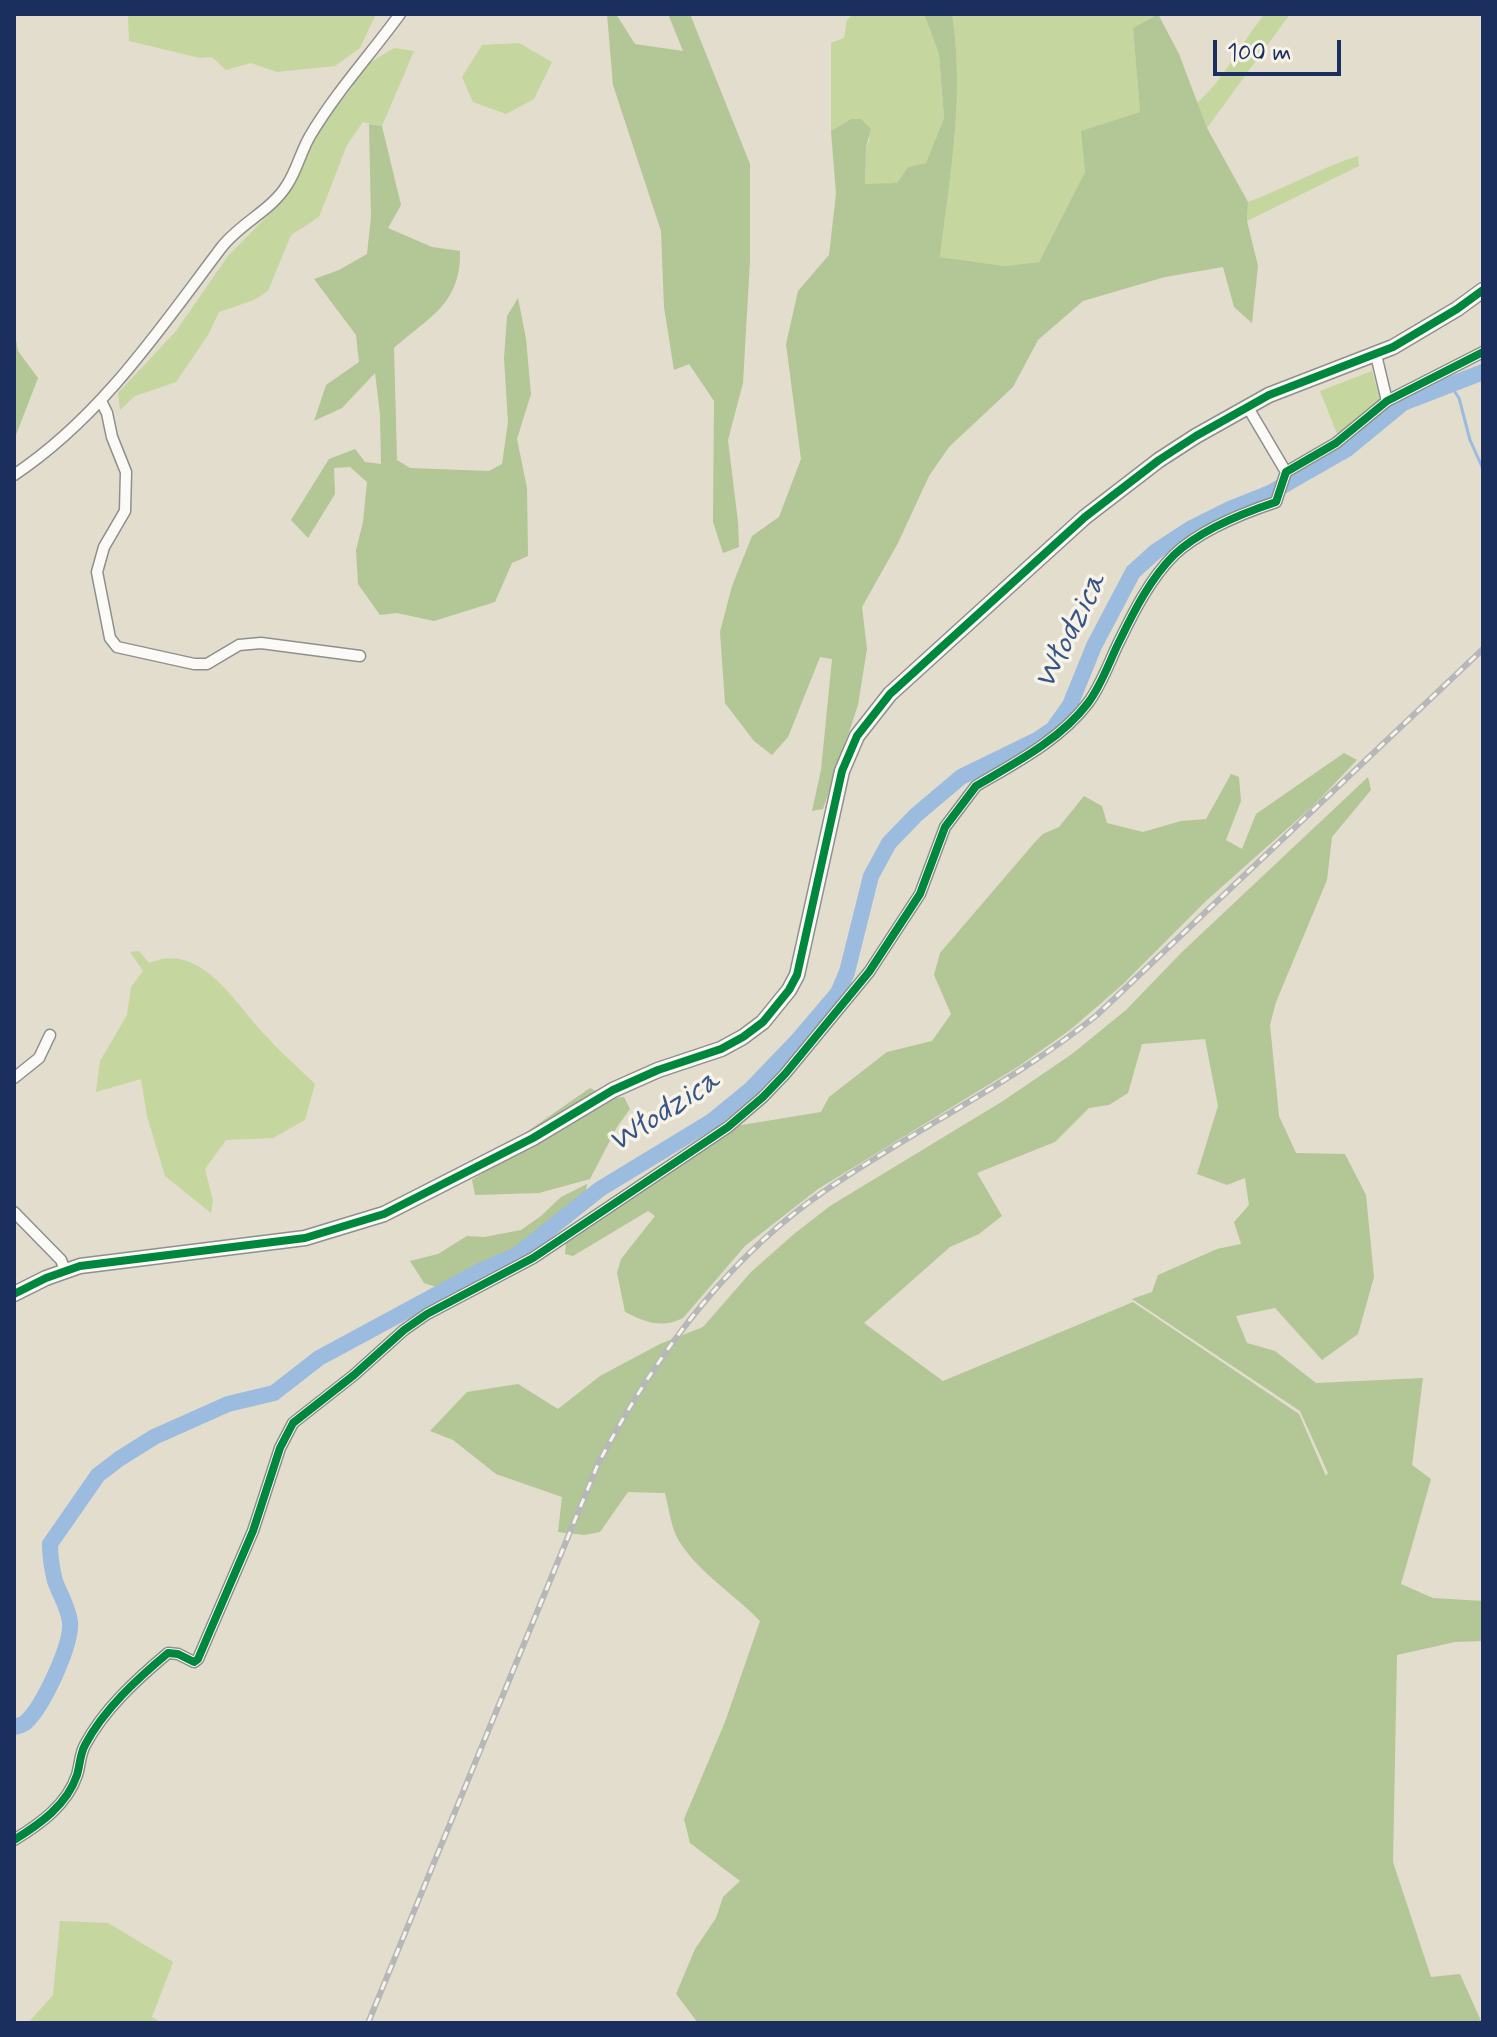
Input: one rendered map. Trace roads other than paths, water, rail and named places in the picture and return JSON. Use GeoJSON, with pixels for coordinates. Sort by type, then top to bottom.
{"type":"FeatureCollection","features":[{"type":"Feature","properties":{"kind":"street"},"geometry":{"type":"LineString","coordinates":[[14,475],[101,401],[181,303],[226,241],[271,205],[287,185],[310,136],[400,14]]}},
{"type":"Feature","properties":{"kind":"street"},"geometry":{"type":"LineString","coordinates":[[14,1294],[65,1270],[107,1261],[305,1238],[364,1222],[408,1203],[533,1138],[613,1090],[658,1070],[721,1049],[755,1028],[780,1002],[797,975],[842,771],[857,736],[877,708],[1012,582],[1123,485],[1247,406],[1287,387],[1376,355],[1457,309],[1483,290]]}},
{"type":"Feature","properties":{"kind":"street"},"geometry":{"type":"LineString","coordinates":[[14,1840],[38,1825],[64,1801],[76,1777],[84,1747],[103,1718],[142,1676],[168,1653],[194,1662],[198,1659],[253,1531],[280,1448],[293,1423],[427,1314],[533,1258],[728,1127],[763,1097],[869,972],[920,894],[945,827],[967,794],[1051,740],[1077,717],[1101,681],[1146,593],[1173,556],[1233,518],[1276,502],[1286,475],[1336,443],[1387,401],[1483,352]]}},
{"type":"Feature","properties":{"kind":"street"},"geometry":{"type":"LineString","coordinates":[[1376,355],[1387,401]]}},
{"type":"Feature","properties":{"kind":"street"},"geometry":{"type":"LineString","coordinates":[[101,401],[126,472],[125,511],[104,547],[97,572],[110,638],[117,647],[194,664],[207,664],[239,645],[261,643],[360,656]]}},
{"type":"Feature","properties":{"kind":"street"},"geometry":{"type":"LineString","coordinates":[[1247,406],[1286,475]]}},
{"type":"Feature","properties":{"kind":"street"},"geometry":{"type":"LineString","coordinates":[[14,1078],[39,1058],[50,1035]]}},
{"type":"Feature","properties":{"kind":"street"},"geometry":{"type":"LineString","coordinates":[[14,1212],[61,1260],[65,1270]]}},
{"type":"Feature","properties":{"kind":"waterway","name":"Włodzica"},"geometry":{"type":"LineString","coordinates":[[14,1727],[25,1723],[40,1704],[55,1675],[69,1632],[70,1622],[55,1581],[50,1544],[98,1475],[154,1437],[228,1404],[274,1393],[319,1358],[482,1270],[517,1255],[600,1189],[712,1121],[750,1090],[838,993],[847,972],[871,876],[889,843],[961,777],[1053,729],[1070,705],[1094,646],[1133,572],[1155,552],[1190,529],[1270,493],[1347,449],[1403,403],[1483,372]]}},
{"type":"Feature","properties":{"kind":"waterway"},"geometry":{"type":"LineString","coordinates":[[1451,386],[1459,398],[1470,440],[1483,469]]}},
{"type":"Feature","properties":{"kind":"railway"},"geometry":{"type":"LineString","coordinates":[[368,2023],[598,1464],[643,1386],[695,1313],[756,1247],[826,1190],[998,1084],[1097,1015],[1483,649]]}}]}
